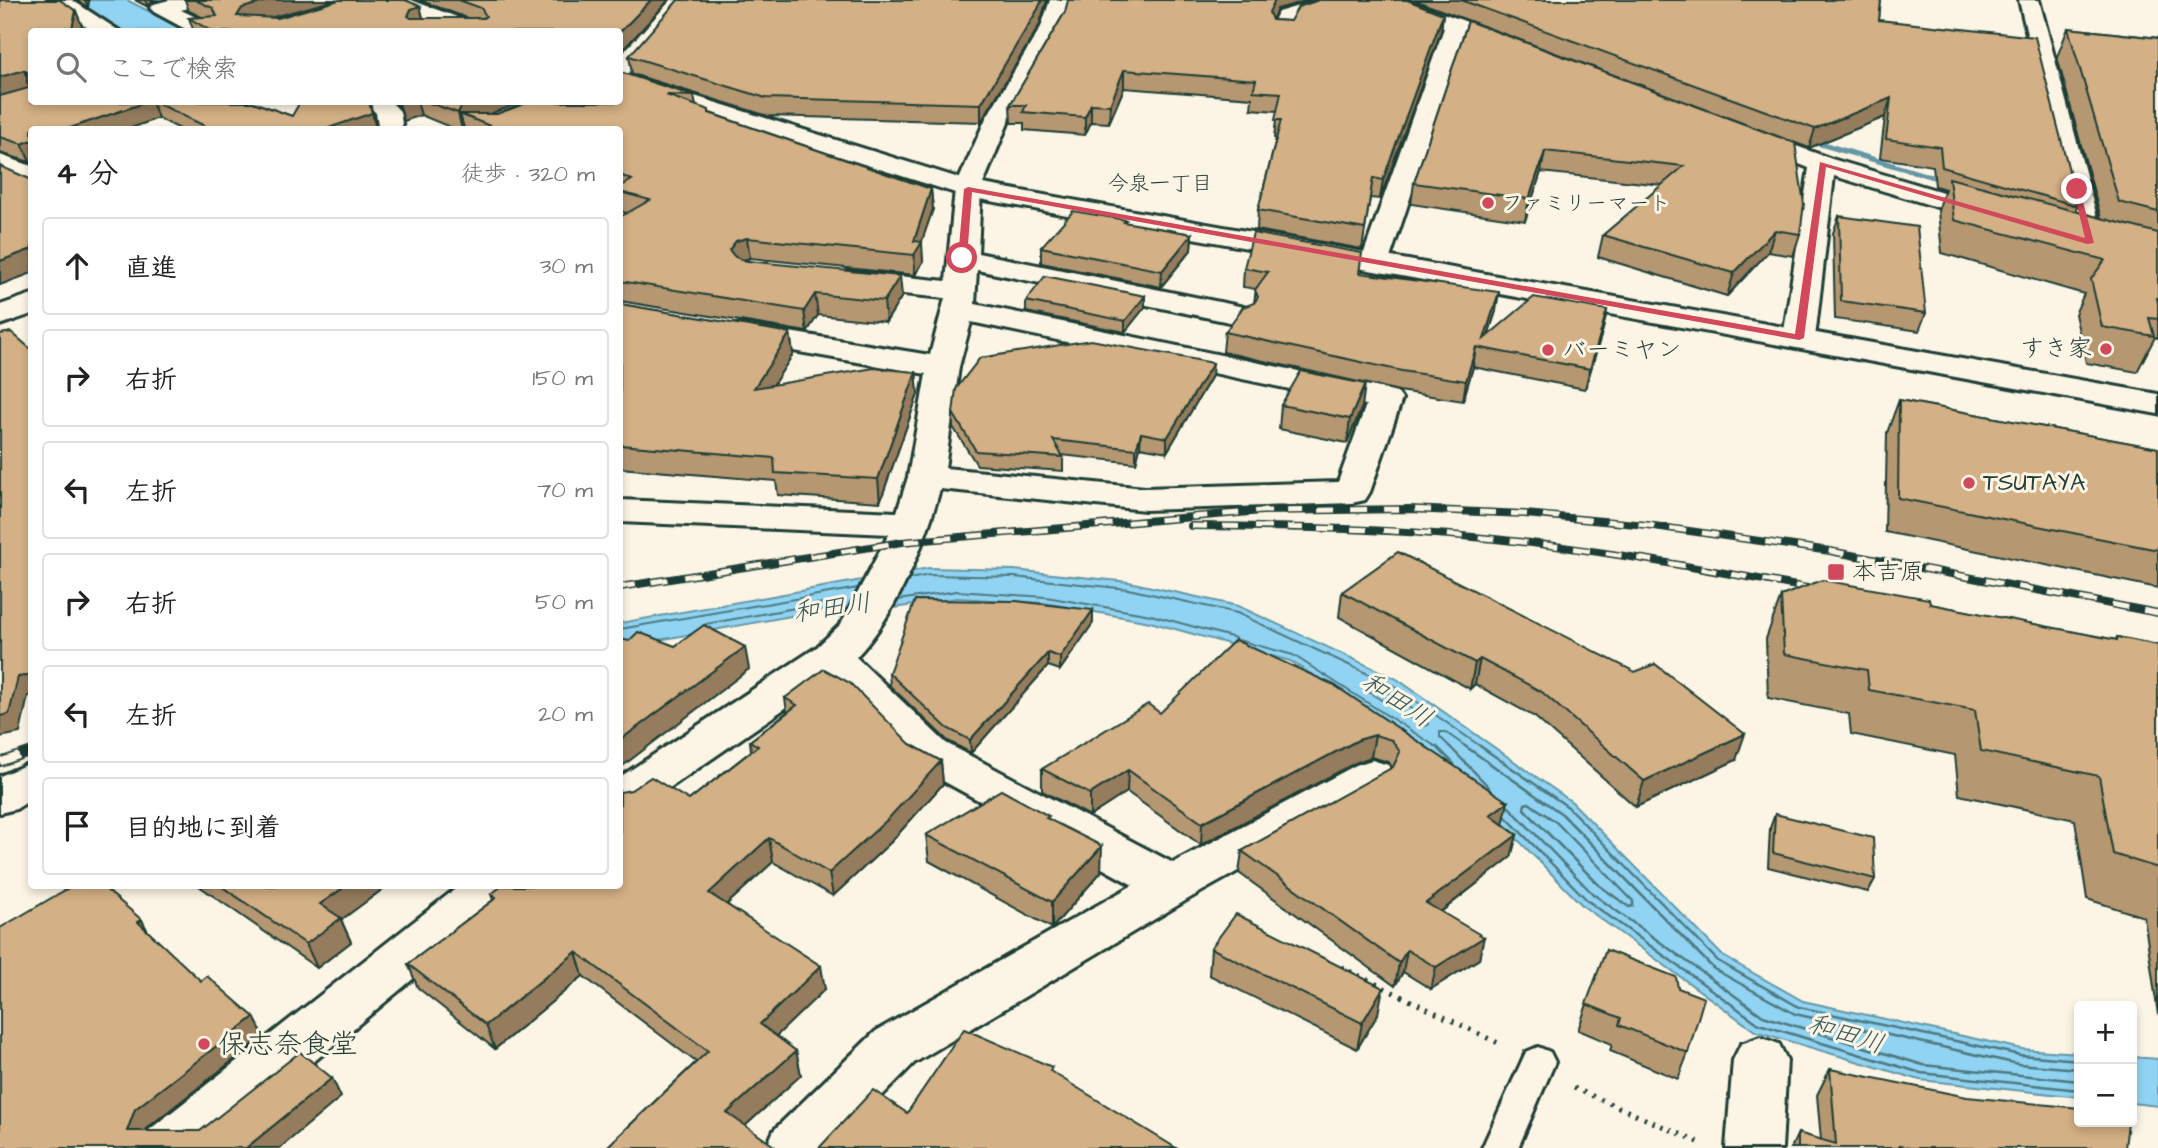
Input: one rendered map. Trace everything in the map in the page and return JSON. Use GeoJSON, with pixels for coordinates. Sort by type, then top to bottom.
{"type":"FeatureCollection","features":[{"type":"Feature","properties":{"kind":"street"},"geometry":{"type":"LineString","coordinates":[[57,0],[103,28]]}},
{"type":"Feature","properties":{"kind":"street"},"geometry":{"type":"LineString","coordinates":[[197,0],[161,8],[201,28]]}},
{"type":"Feature","properties":{"kind":"street"},"geometry":{"type":"LineString","coordinates":[[392,0],[465,28]]}},
{"type":"Feature","properties":{"kind":"street"},"geometry":{"type":"LineString","coordinates":[[623,66],[682,0]]}},
{"type":"Feature","properties":{"kind":"street"},"geometry":{"type":"LineString","coordinates":[[623,797],[844,644],[889,573],[912,524],[926,477],[943,367],[959,301],[968,189],[998,118],[1052,27],[1060,0]]}},
{"type":"Feature","properties":{"kind":"street"},"geometry":{"type":"LineString","coordinates":[[1281,30],[1286,17],[1341,0]]}},
{"type":"Feature","properties":{"kind":"street"},"geometry":{"type":"LineString","coordinates":[[1388,0],[1533,54]]}},
{"type":"Feature","properties":{"kind":"street"},"geometry":{"type":"LineString","coordinates":[[2029,0],[2090,242]]}},
{"type":"Feature","properties":{"kind":"street"},"geometry":{"type":"LineString","coordinates":[[438,28],[452,23]]}},
{"type":"Feature","properties":{"kind":"street"},"geometry":{"type":"LineString","coordinates":[[1375,261],[1455,26]]}},
{"type":"Feature","properties":{"kind":"street"},"geometry":{"type":"LineString","coordinates":[[623,81],[968,189],[2158,404]]}},
{"type":"Feature","properties":{"kind":"street"},"geometry":{"type":"LineString","coordinates":[[381,105],[388,111],[390,126]]}},
{"type":"Feature","properties":{"kind":"street"},"geometry":{"type":"LineString","coordinates":[[1724,126],[1823,164],[2018,223]]}},
{"type":"Feature","properties":{"kind":"street"},"geometry":{"type":"LineString","coordinates":[[0,163],[28,174]]}},
{"type":"Feature","properties":{"kind":"street"},"geometry":{"type":"LineString","coordinates":[[1799,338],[1823,164]]}},
{"type":"Feature","properties":{"kind":"street"},"geometry":{"type":"LineString","coordinates":[[962,258],[1239,315]]}},
{"type":"Feature","properties":{"kind":"street"},"geometry":{"type":"LineString","coordinates":[[829,278],[959,301],[1385,399],[1352,492],[1145,499],[926,477]]}},
{"type":"Feature","properties":{"kind":"street"},"geometry":{"type":"LineString","coordinates":[[0,316],[28,305]]}},
{"type":"Feature","properties":{"kind":"street"},"geometry":{"type":"LineString","coordinates":[[714,329],[943,367]]}},
{"type":"Feature","properties":{"kind":"street"},"geometry":{"type":"LineString","coordinates":[[623,511],[912,524]]}},
{"type":"Feature","properties":{"kind":"street"},"geometry":{"type":"LineString","coordinates":[[844,644],[930,754],[1173,886]]}},
{"type":"Feature","properties":{"kind":"street"},"geometry":{"type":"LineString","coordinates":[[794,1148],[895,1047],[1173,886],[1372,776]]}},
{"type":"Feature","properties":{"kind":"street"},"geometry":{"type":"LineString","coordinates":[[0,796],[28,780]]}},
{"type":"Feature","properties":{"kind":"street"},"geometry":{"type":"LineString","coordinates":[[169,1148],[488,889]]}},
{"type":"Feature","properties":{"kind":"street"},"geometry":{"type":"LineString","coordinates":[[1754,1148],[1759,1060]]}},
{"type":"Feature","properties":{"kind":"lane"},"geometry":{"type":"LineString","coordinates":[[1500,1148],[1536,1066]]}},
{"type":"Feature","properties":{"kind":"path"},"geometry":{"type":"LineString","coordinates":[[1336,965],[1536,1066],[1713,1148]]}},
{"type":"Feature","properties":{"kind":"water"},"geometry":{"type":"Polygon","coordinates":[[[76,0],[127,0],[181,28],[119,28],[76,0]]]}},
{"type":"Feature","properties":{"kind":"water","name":"和田川"},"geometry":{"type":"Polygon","coordinates":[[[929,568],[1014,570],[1129,582],[1238,606],[1397,679],[1572,802],[1723,956],[1803,1001],[2022,1049],[2074,1053],[2074,1096],[1920,1080],[1755,1031],[1583,906],[1427,747],[1290,661],[1150,622],[1045,603],[957,598],[838,617],[824,610],[623,646],[623,622],[929,568]]]}},
{"type":"Feature","properties":{"kind":"water"},"geometry":{"type":"Polygon","coordinates":[[[2137,1057],[2158,1059],[2158,1106],[2137,1104],[2137,1057]]]}},
{"type":"Feature","properties":{"kind":"building"},"geometry":{"type":"Polygon","coordinates":[[[0,0],[60,0],[76,11],[72,28],[28,28],[28,82],[27,72],[24,70],[0,77],[0,0]]]}},
{"type":"Feature","properties":{"kind":"building"},"geometry":{"type":"Polygon","coordinates":[[[195,0],[271,0],[242,8],[237,16],[278,18],[339,0],[405,0],[420,6],[411,9],[408,16],[411,18],[483,18],[486,16],[481,8],[459,0],[651,0],[623,29],[206,28],[189,18],[217,16],[213,8],[195,0]]]}},
{"type":"Feature","properties":{"kind":"building"},"geometry":{"type":"Polygon","coordinates":[[[678,0],[1042,0],[981,104],[766,98],[629,56],[678,0]]]}},
{"type":"Feature","properties":{"kind":"building"},"geometry":{"type":"Polygon","coordinates":[[[1068,0],[1275,0],[1269,12],[1272,20],[1290,21],[1298,7],[1319,0],[1407,0],[1443,14],[1383,180],[1373,178],[1365,229],[1258,210],[1281,120],[1275,120],[1281,93],[1253,91],[1256,80],[1124,70],[1110,105],[1091,104],[1085,117],[1023,112],[1026,105],[1010,105],[1065,12],[1068,0]]]}},
{"type":"Feature","properties":{"kind":"building"},"geometry":{"type":"Polygon","coordinates":[[[1461,0],[1881,0],[1879,20],[2035,37],[2078,206],[1942,167],[1940,147],[1886,139],[1891,98],[1815,129],[1461,0]]]}},
{"type":"Feature","properties":{"kind":"building"},"geometry":{"type":"Polygon","coordinates":[[[1468,21],[1795,143],[1804,204],[1800,234],[1775,230],[1734,273],[1603,235],[1684,166],[1545,151],[1529,199],[1414,183],[1468,21]]]}},
{"type":"Feature","properties":{"kind":"building"},"geometry":{"type":"Polygon","coordinates":[[[2068,28],[2158,38],[2158,212],[2119,202],[2068,28]]]}},
{"type":"Feature","properties":{"kind":"building"},"geometry":{"type":"Polygon","coordinates":[[[623,73],[694,96],[666,95],[709,110],[709,113],[931,189],[914,241],[922,242],[914,255],[747,238],[736,241],[729,250],[735,257],[747,261],[900,276],[884,301],[815,294],[804,311],[623,281],[623,215],[650,200],[623,193],[623,185],[632,180],[623,176],[623,126],[490,126],[460,114],[497,114],[521,105],[623,105],[623,73]]]}},
{"type":"Feature","properties":{"kind":"building"},"geometry":{"type":"Polygon","coordinates":[[[28,88],[28,105],[138,105],[76,126],[28,126],[28,142],[22,144],[0,137],[0,96],[28,88]]]}},
{"type":"Feature","properties":{"kind":"building"},"geometry":{"type":"Polygon","coordinates":[[[161,105],[261,105],[292,116],[298,105],[370,105],[372,113],[335,126],[205,126],[161,105]]]}},
{"type":"Feature","properties":{"kind":"building"},"geometry":{"type":"Polygon","coordinates":[[[435,105],[462,105],[458,113],[435,105]]]}},
{"type":"Feature","properties":{"kind":"building"},"geometry":{"type":"Polygon","coordinates":[[[0,166],[28,178],[28,250],[0,261],[0,166]]]}},
{"type":"Feature","properties":{"kind":"building"},"geometry":{"type":"Polygon","coordinates":[[[1949,178],[2158,233],[2158,319],[2149,318],[2154,336],[2102,327],[2091,279],[2105,260],[1954,220],[1949,178]]]}},
{"type":"Feature","properties":{"kind":"building"},"geometry":{"type":"Polygon","coordinates":[[[1073,211],[1192,234],[1162,271],[1041,247],[1073,211]]]}},
{"type":"Feature","properties":{"kind":"building"},"geometry":{"type":"Polygon","coordinates":[[[1839,216],[1917,227],[1926,313],[1841,301],[1839,216]]]}},
{"type":"Feature","properties":{"kind":"building"},"geometry":{"type":"Polygon","coordinates":[[[1253,233],[1362,253],[1359,273],[1499,292],[1484,339],[1534,297],[1607,310],[1590,369],[1476,347],[1466,381],[1402,371],[1225,332],[1243,307],[1254,303],[1258,297],[1255,290],[1268,272],[1244,268],[1253,233]]]}},
{"type":"Feature","properties":{"kind":"building"},"geometry":{"type":"Polygon","coordinates":[[[1045,276],[1145,296],[1125,321],[1026,301],[1045,276]]]}},
{"type":"Feature","properties":{"kind":"building"},"geometry":{"type":"Polygon","coordinates":[[[623,305],[790,333],[754,388],[874,368],[916,372],[878,479],[775,473],[774,458],[623,445],[623,305]]]}},
{"type":"Feature","properties":{"kind":"building"},"geometry":{"type":"Polygon","coordinates":[[[11,332],[28,347],[28,675],[18,677],[9,714],[0,716],[0,334],[11,332]]]}},
{"type":"Feature","properties":{"kind":"building"},"geometry":{"type":"Polygon","coordinates":[[[1091,340],[1213,363],[1167,438],[1141,433],[1136,449],[1053,440],[1063,457],[976,451],[953,413],[956,389],[980,358],[1091,340]]]}},
{"type":"Feature","properties":{"kind":"building"},"geometry":{"type":"Polygon","coordinates":[[[1301,371],[1365,384],[1350,419],[1281,405],[1301,371]]]}},
{"type":"Feature","properties":{"kind":"building"},"geometry":{"type":"Polygon","coordinates":[[[1899,400],[2158,448],[2158,550],[1898,498],[1899,400]]]}},
{"type":"Feature","properties":{"kind":"building"},"geometry":{"type":"Polygon","coordinates":[[[1398,552],[1635,672],[1655,664],[1745,734],[1644,781],[1542,692],[1480,659],[1475,663],[1342,592],[1398,552]]]}},
{"type":"Feature","properties":{"kind":"building"},"geometry":{"type":"Polygon","coordinates":[[[1822,580],[1929,599],[1930,604],[2117,640],[2117,637],[2158,645],[2158,868],[2113,854],[2099,776],[1981,751],[1975,710],[1869,690],[1867,670],[1784,654],[1781,596],[1822,580]]]}},
{"type":"Feature","properties":{"kind":"building"},"geometry":{"type":"Polygon","coordinates":[[[915,600],[1016,601],[1093,610],[1060,657],[1048,653],[970,740],[947,728],[889,673],[915,600]]]}},
{"type":"Feature","properties":{"kind":"building"},"geometry":{"type":"Polygon","coordinates":[[[704,625],[745,647],[623,738],[623,640],[629,641],[638,632],[675,646],[704,625]]]}},
{"type":"Feature","properties":{"kind":"building"},"geometry":{"type":"Polygon","coordinates":[[[1235,640],[1334,685],[1508,802],[1490,815],[1517,835],[1426,903],[1484,937],[1436,967],[1407,950],[1399,963],[1242,851],[1393,767],[1400,752],[1392,740],[1375,735],[1358,740],[1202,823],[1128,770],[1090,794],[1042,769],[1148,704],[1160,713],[1235,640]]]}},
{"type":"Feature","properties":{"kind":"building"},"geometry":{"type":"Polygon","coordinates":[[[824,669],[850,683],[910,744],[941,761],[888,819],[829,873],[769,838],[709,893],[821,966],[760,1024],[796,1051],[727,1113],[777,1148],[606,1148],[708,1051],[576,952],[486,1025],[408,964],[496,898],[491,894],[498,889],[623,889],[623,791],[631,790],[651,777],[689,800],[758,746],[750,741],[797,705],[785,698],[824,669]]]}},
{"type":"Feature","properties":{"kind":"building"},"geometry":{"type":"Polygon","coordinates":[[[1001,790],[1049,816],[1046,818],[1102,846],[1052,902],[926,835],[1001,790]]]}},
{"type":"Feature","properties":{"kind":"building"},"geometry":{"type":"Polygon","coordinates":[[[1775,814],[1873,838],[1875,879],[1773,853],[1775,814]]]}},
{"type":"Feature","properties":{"kind":"building"},"geometry":{"type":"Polygon","coordinates":[[[67,889],[106,889],[142,920],[138,922],[201,981],[207,976],[254,1017],[135,1109],[127,1131],[200,1131],[300,1052],[332,1078],[246,1148],[0,1148],[0,928],[67,889]]]}},
{"type":"Feature","properties":{"kind":"building"},"geometry":{"type":"Polygon","coordinates":[[[225,889],[342,889],[320,904],[341,918],[306,944],[225,889]]]}},
{"type":"Feature","properties":{"kind":"building"},"geometry":{"type":"Polygon","coordinates":[[[1236,914],[1383,988],[1362,1023],[1211,948],[1236,914]]]}},
{"type":"Feature","properties":{"kind":"building"},"geometry":{"type":"Polygon","coordinates":[[[1606,950],[1676,977],[1678,988],[1704,998],[1688,1053],[1619,1025],[1621,1018],[1586,1004],[1606,950]]]}},
{"type":"Feature","properties":{"kind":"building"},"geometry":{"type":"Polygon","coordinates":[[[964,1029],[1052,1067],[1050,1071],[1176,1148],[819,1148],[873,1090],[907,1113],[964,1029]]]}},
{"type":"Feature","properties":{"kind":"building"},"geometry":{"type":"Polygon","coordinates":[[[1830,1069],[1967,1097],[2074,1108],[2074,1127],[2127,1127],[2125,1148],[1798,1148],[1798,1133],[1836,1144],[1830,1069]]]}},
{"type":"Feature","properties":{"kind":"waterway"},"geometry":{"type":"LineString","coordinates":[[1798,137],[1955,183]]}},
{"type":"Feature","properties":{"kind":"railway"},"geometry":{"type":"LineString","coordinates":[[623,587],[902,542],[1262,511],[1409,509],[1525,514],[1647,525],[1830,551],[2158,613]]}},
{"type":"Feature","properties":{"kind":"railway"},"geometry":{"type":"LineString","coordinates":[[1191,526],[1293,527],[1428,533],[1507,540],[1643,559],[1824,591]]}},
{"type":"Feature","properties":{"kind":"railway"},"geometry":{"type":"LineString","coordinates":[[0,762],[28,752]]}},
{"type":"Feature","properties":{"kind":"place","name":"ファミリーマート"},"geometry":{"type":"Point","coordinates":[1488,203]}},
{"type":"Feature","properties":{"kind":"place","name":"すき家"},"geometry":{"type":"Point","coordinates":[2106,349]}},
{"type":"Feature","properties":{"kind":"place","name":"バーミヤン"},"geometry":{"type":"Point","coordinates":[1548,350]}},
{"type":"Feature","properties":{"kind":"place","name":"TSUTAYA"},"geometry":{"type":"Point","coordinates":[1969,483]}},
{"type":"Feature","properties":{"kind":"place","name":"本吉原"},"geometry":{"type":"Point","coordinates":[1836,572]}},
{"type":"Feature","properties":{"kind":"place","name":"保志奈食堂"},"geometry":{"type":"Point","coordinates":[204,1044]}},
{"type":"Feature","properties":{"kind":"district","name":"今泉一丁目"},"geometry":{"type":"Point","coordinates":[1160,183]}},
{"type":"Feature","properties":{"kind":"route"},"geometry":{"type":"LineString","coordinates":[[962,258],[968,189],[1799,338],[1823,164],[2090,243],[2077,189]]}}]}
